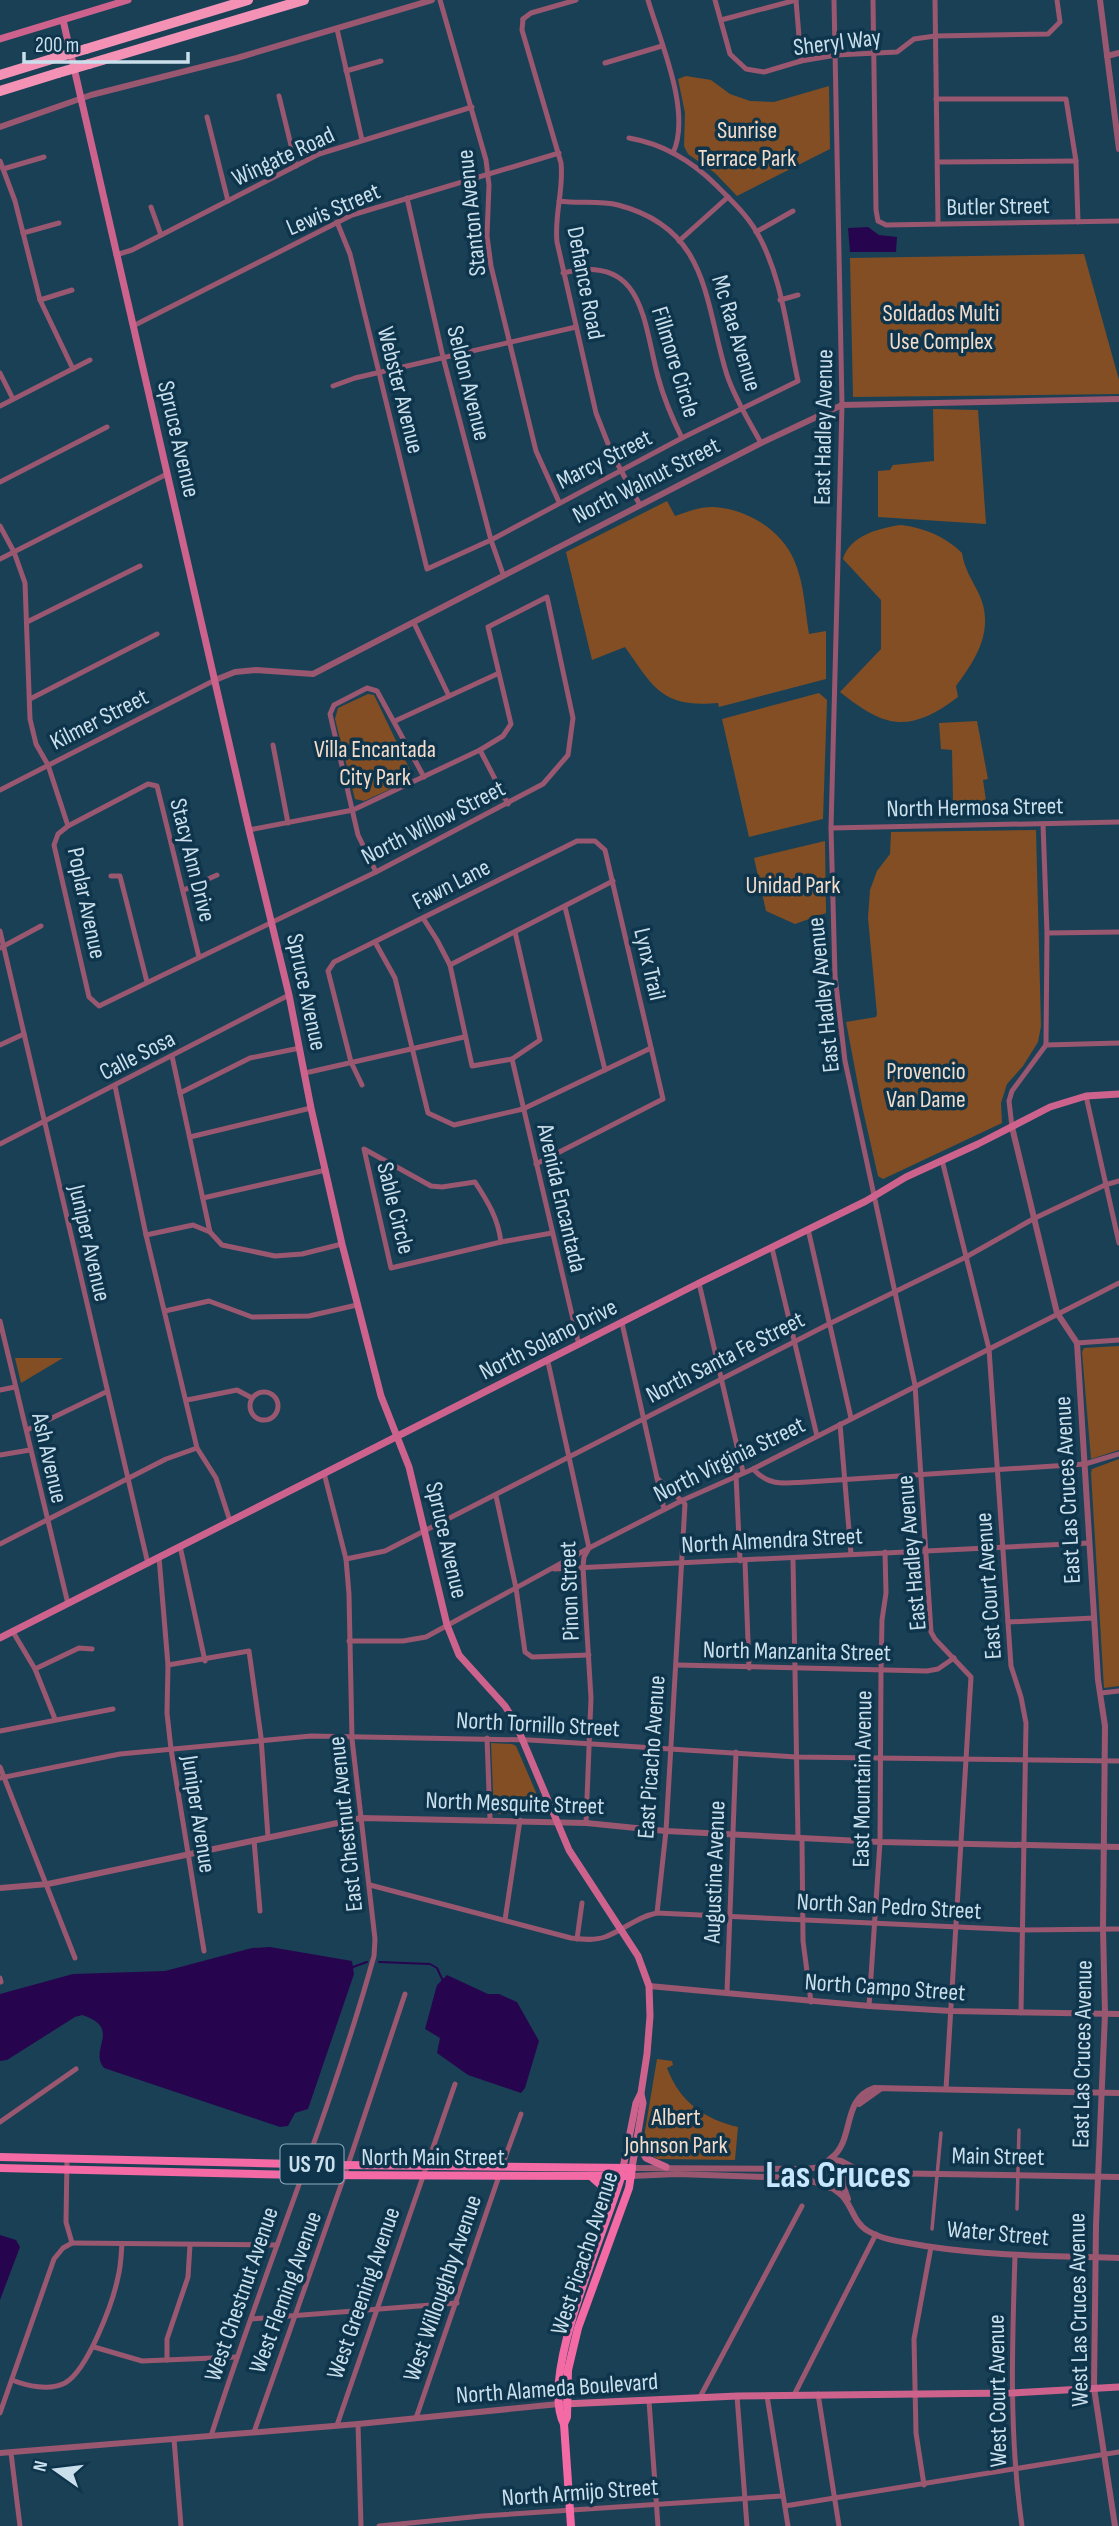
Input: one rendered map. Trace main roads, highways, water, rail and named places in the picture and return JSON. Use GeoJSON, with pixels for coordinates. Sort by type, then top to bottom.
{"type":"FeatureCollection","features":[{"type":"Feature","properties":{"kind":"highway"},"geometry":{"type":"LineString","coordinates":[[0,75],[248,0]]}},
{"type":"Feature","properties":{"kind":"highway"},"geometry":{"type":"LineString","coordinates":[[0,91],[304,0]]}},
{"type":"Feature","properties":{"kind":"main road"},"geometry":{"type":"LineString","coordinates":[[0,39],[128,0]]}},
{"type":"Feature","properties":{"kind":"main road","name":"Spruce Avenue"},"geometry":{"type":"LineString","coordinates":[[63,20],[249,830],[273,923],[342,1244],[381,1396],[409,1466],[447,1625],[459,1655],[505,1706],[522,1739],[569,1850],[638,1956],[649,1986],[650,2017],[641,2094]]}},
{"type":"Feature","properties":{"kind":"main road","name":"North Solano Drive"},"geometry":{"type":"LineString","coordinates":[[0,1638],[1050,1107],[1086,1096],[1119,1094]]}},
{"type":"Feature","properties":{"kind":"main road"},"geometry":{"type":"LineString","coordinates":[[627,2172],[636,2103],[641,2094]]}},
{"type":"Feature","properties":{"kind":"main road","name":"West Picacho Avenue"},"geometry":{"type":"LineString","coordinates":[[571,2526],[564,2424],[567,2417],[562,2404],[561,2370],[578,2300],[636,2142],[643,2103],[641,2094]]}},
{"type":"Feature","properties":{"kind":"main road"},"geometry":{"type":"LineString","coordinates":[[636,2142],[646,2158],[666,2167]]}},
{"type":"Feature","properties":{"kind":"main road","name":"North Main Street"},"geometry":{"type":"LineString","coordinates":[[0,2157],[348,2165],[424,2171]]}},
{"type":"Feature","properties":{"kind":"main road","name":"North Main Street"},"geometry":{"type":"LineString","coordinates":[[0,2168],[345,2176],[424,2171],[627,2172]]}},
{"type":"Feature","properties":{"kind":"main road","name":"North Main Street"},"geometry":{"type":"LineString","coordinates":[[501,2171],[591,2176],[627,2172]]}},
{"type":"Feature","properties":{"kind":"main road","name":"West Picacho Avenue"},"geometry":{"type":"LineString","coordinates":[[562,2404],[578,2328],[629,2188],[627,2172]]}},
{"type":"Feature","properties":{"kind":"main road"},"geometry":{"type":"LineString","coordinates":[[591,2176],[606,2187],[611,2200],[609,2213]]}},
{"type":"Feature","properties":{"kind":"main road","name":"North Alameda Boulevard"},"geometry":{"type":"LineString","coordinates":[[562,2404],[818,2394],[1012,2393],[1119,2387]]}},
{"type":"Feature","properties":{"kind":"waterway"},"geometry":{"type":"LineString","coordinates":[[353,1967],[367,1962]]}},
{"type":"Feature","properties":{"kind":"waterway"},"geometry":{"type":"LineString","coordinates":[[379,1962],[430,1964],[437,1968],[443,1981]]}},
{"type":"Feature","properties":{"kind":"district","name":"Las Cruces"},"geometry":{"type":"Point","coordinates":[838,2174]}},
{"type":"Feature","properties":{"kind":"park label","name":"Sunrise Terrace Park"},"geometry":{"type":"Point","coordinates":[747,144]}},
{"type":"Feature","properties":{"kind":"park label","name":"Soldados Multi Use Complex"},"geometry":{"type":"Point","coordinates":[941,327]}},
{"type":"Feature","properties":{"kind":"park label","name":"Villa Encantada City Park"},"geometry":{"type":"Point","coordinates":[375,763]}},
{"type":"Feature","properties":{"kind":"park label","name":"Unidad Park"},"geometry":{"type":"Point","coordinates":[793,885]}},
{"type":"Feature","properties":{"kind":"park label","name":"Provencio Van Dame"},"geometry":{"type":"Point","coordinates":[926,1085]}},
{"type":"Feature","properties":{"kind":"park label","name":"Albert Johnson Park"},"geometry":{"type":"Point","coordinates":[676,2131]}}]}
